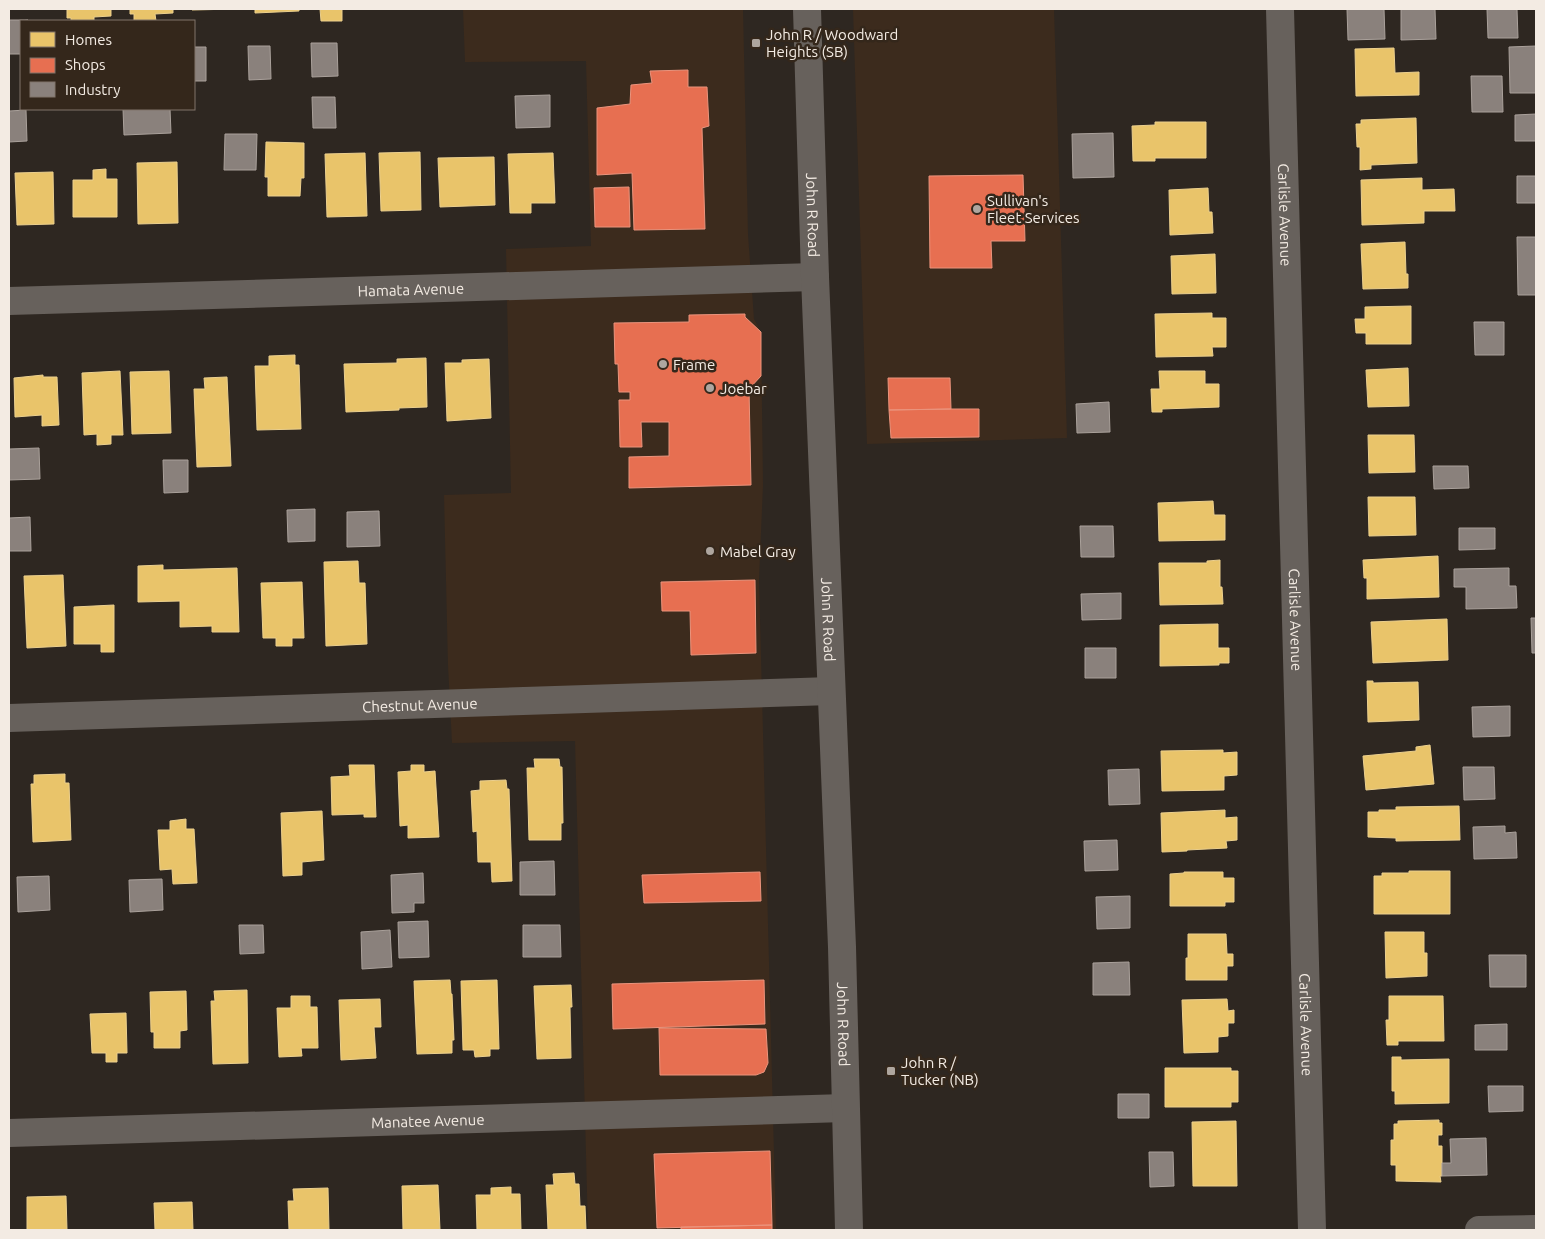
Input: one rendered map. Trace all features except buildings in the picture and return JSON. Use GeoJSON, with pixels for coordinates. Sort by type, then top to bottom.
{"type":"FeatureCollection","features":[{"type":"Feature","properties":{"kind":"street","name":"John R Road"},"geometry":{"type":"LineString","coordinates":[[807,9],[815,277],[842,947],[849,1230]]}},
{"type":"Feature","properties":{"kind":"street","name":"Carlisle Avenue"},"geometry":{"type":"LineString","coordinates":[[1280,9],[1312,1230]]}},
{"type":"Feature","properties":{"kind":"street","name":"Hamata Avenue"},"geometry":{"type":"LineString","coordinates":[[9,301],[815,277]]}},
{"type":"Feature","properties":{"kind":"street","name":"Chestnut Avenue"},"geometry":{"type":"LineString","coordinates":[[9,718],[831,691]]}},
{"type":"Feature","properties":{"kind":"street","name":"Manatee Avenue"},"geometry":{"type":"LineString","coordinates":[[9,1133],[845,1108]]}},
{"type":"Feature","properties":{"kind":"street"},"geometry":{"type":"LineString","coordinates":[[1479,1230],[1536,1229]]}},
{"type":"Feature","properties":{"kind":"shaded area"},"geometry":{"type":"Polygon","coordinates":[[[463,9],[743,9],[748,234],[754,319],[761,332],[763,485],[759,580],[776,1230],[588,1230],[575,741],[452,743],[444,495],[511,493],[506,249],[591,246],[586,61],[465,62],[463,9]]]}},
{"type":"Feature","properties":{"kind":"shaded area"},"geometry":{"type":"Polygon","coordinates":[[[853,9],[1054,9],[1067,438],[867,444],[853,9]]]}},
{"type":"Feature","properties":{"kind":"place","name":"John R / Woodward Heights (SB)"},"geometry":{"type":"Point","coordinates":[756,43]}},
{"type":"Feature","properties":{"kind":"place","name":"Sullivan's Fleet Services"},"geometry":{"type":"Point","coordinates":[977,209]}},
{"type":"Feature","properties":{"kind":"place","name":"Frame"},"geometry":{"type":"Point","coordinates":[663,364]}},
{"type":"Feature","properties":{"kind":"place","name":"Joebar"},"geometry":{"type":"Point","coordinates":[710,388]}},
{"type":"Feature","properties":{"kind":"place","name":"Mabel Gray"},"geometry":{"type":"Point","coordinates":[710,551]}},
{"type":"Feature","properties":{"kind":"place","name":"John R / Tucker (NB)"},"geometry":{"type":"Point","coordinates":[891,1071]}}]}
